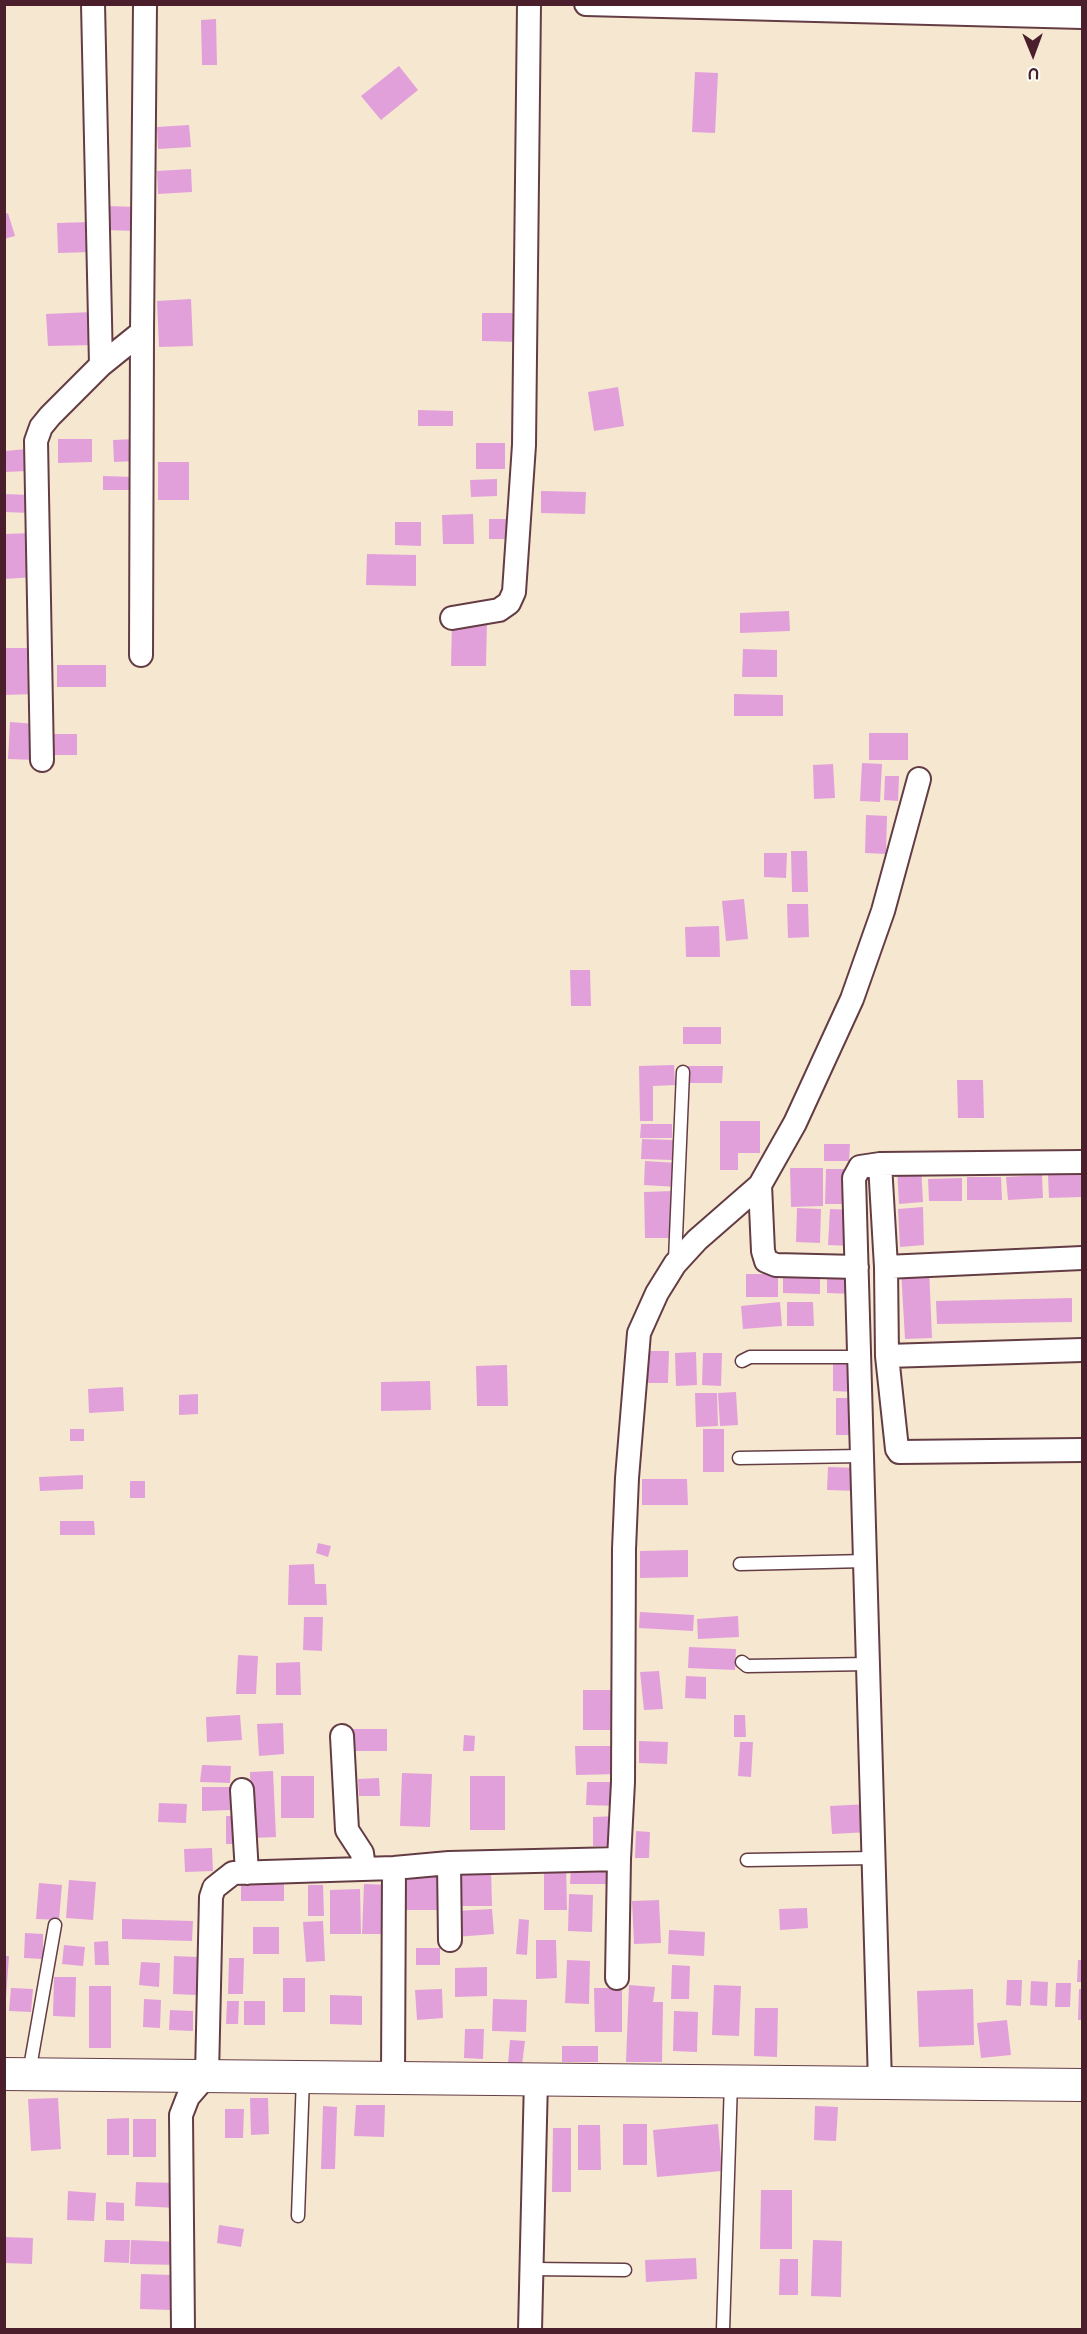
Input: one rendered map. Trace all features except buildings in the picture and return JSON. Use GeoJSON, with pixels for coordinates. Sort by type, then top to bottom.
{"type":"FeatureCollection","features":[{"type":"Feature","properties":{"kind":"main road"},"geometry":{"type":"LineString","coordinates":[[17,2074],[1083,2085]]}},
{"type":"Feature","properties":{"kind":"street"},"geometry":{"type":"LineString","coordinates":[[93,4],[102,365]]}},
{"type":"Feature","properties":{"kind":"street"},"geometry":{"type":"LineString","coordinates":[[141,655],[145,4]]}},
{"type":"Feature","properties":{"kind":"street"},"geometry":{"type":"LineString","coordinates":[[452,618],[499,610],[509,603],[514,592],[524,445],[529,4]]}},
{"type":"Feature","properties":{"kind":"street"},"geometry":{"type":"LineString","coordinates":[[586,4],[1083,17]]}},
{"type":"Feature","properties":{"kind":"street"},"geometry":{"type":"LineString","coordinates":[[42,760],[36,441],[41,427],[102,365],[142,332]]}},
{"type":"Feature","properties":{"kind":"street"},"geometry":{"type":"LineString","coordinates":[[617,1978],[623,1782],[624,1549],[627,1478],[639,1333],[657,1293],[675,1264],[697,1240],[760,1185],[795,1123],[852,999],[883,911],[919,779]]}},
{"type":"Feature","properties":{"kind":"street"},"geometry":{"type":"LineString","coordinates":[[880,2083],[854,1178],[860,1167],[880,1164],[1083,1162]]}},
{"type":"Feature","properties":{"kind":"street"},"geometry":{"type":"LineString","coordinates":[[880,1164],[886,1267],[887,1356],[899,1452],[1083,1450]]}},
{"type":"Feature","properties":{"kind":"street"},"geometry":{"type":"LineString","coordinates":[[760,1185],[763,1251],[766,1261],[776,1265],[857,1267]]}},
{"type":"Feature","properties":{"kind":"street"},"geometry":{"type":"LineString","coordinates":[[886,1267],[1083,1258]]}},
{"type":"Feature","properties":{"kind":"street"},"geometry":{"type":"LineString","coordinates":[[887,1356],[1083,1350]]}},
{"type":"Feature","properties":{"kind":"street"},"geometry":{"type":"LineString","coordinates":[[342,1736],[347,1830],[362,1853],[364,1869]]}},
{"type":"Feature","properties":{"kind":"street"},"geometry":{"type":"LineString","coordinates":[[242,1790],[247,1873]]}},
{"type":"Feature","properties":{"kind":"street"},"geometry":{"type":"LineString","coordinates":[[183,2330],[181,2115],[188,2097],[207,2075],[211,1897],[214,1888],[233,1873],[394,1868],[449,1863],[619,1859]]}},
{"type":"Feature","properties":{"kind":"street"},"geometry":{"type":"LineString","coordinates":[[449,1863],[450,1940]]}},
{"type":"Feature","properties":{"kind":"street"},"geometry":{"type":"LineString","coordinates":[[393,2077],[394,1868]]}},
{"type":"Feature","properties":{"kind":"street"},"geometry":{"type":"LineString","coordinates":[[530,2330],[536,2079]]}},
{"type":"Feature","properties":{"kind":"lane"},"geometry":{"type":"LineString","coordinates":[[675,1264],[683,1072]]}},
{"type":"Feature","properties":{"kind":"lane"},"geometry":{"type":"LineString","coordinates":[[742,1361],[750,1358],[859,1357]]}},
{"type":"Feature","properties":{"kind":"lane"},"geometry":{"type":"LineString","coordinates":[[739,1458],[862,1456]]}},
{"type":"Feature","properties":{"kind":"lane"},"geometry":{"type":"LineString","coordinates":[[740,1564],[865,1562]]}},
{"type":"Feature","properties":{"kind":"lane"},"geometry":{"type":"LineString","coordinates":[[742,1662],[747,1666],[868,1664]]}},
{"type":"Feature","properties":{"kind":"lane"},"geometry":{"type":"LineString","coordinates":[[747,1860],[874,1858]]}},
{"type":"Feature","properties":{"kind":"lane"},"geometry":{"type":"LineString","coordinates":[[17,2074],[55,1924]]}},
{"type":"Feature","properties":{"kind":"lane"},"geometry":{"type":"LineString","coordinates":[[298,2216],[303,2076]]}},
{"type":"Feature","properties":{"kind":"lane"},"geometry":{"type":"LineString","coordinates":[[723,2330],[731,2081]]}},
{"type":"Feature","properties":{"kind":"lane"},"geometry":{"type":"LineString","coordinates":[[531,2269],[625,2270]]}}]}
